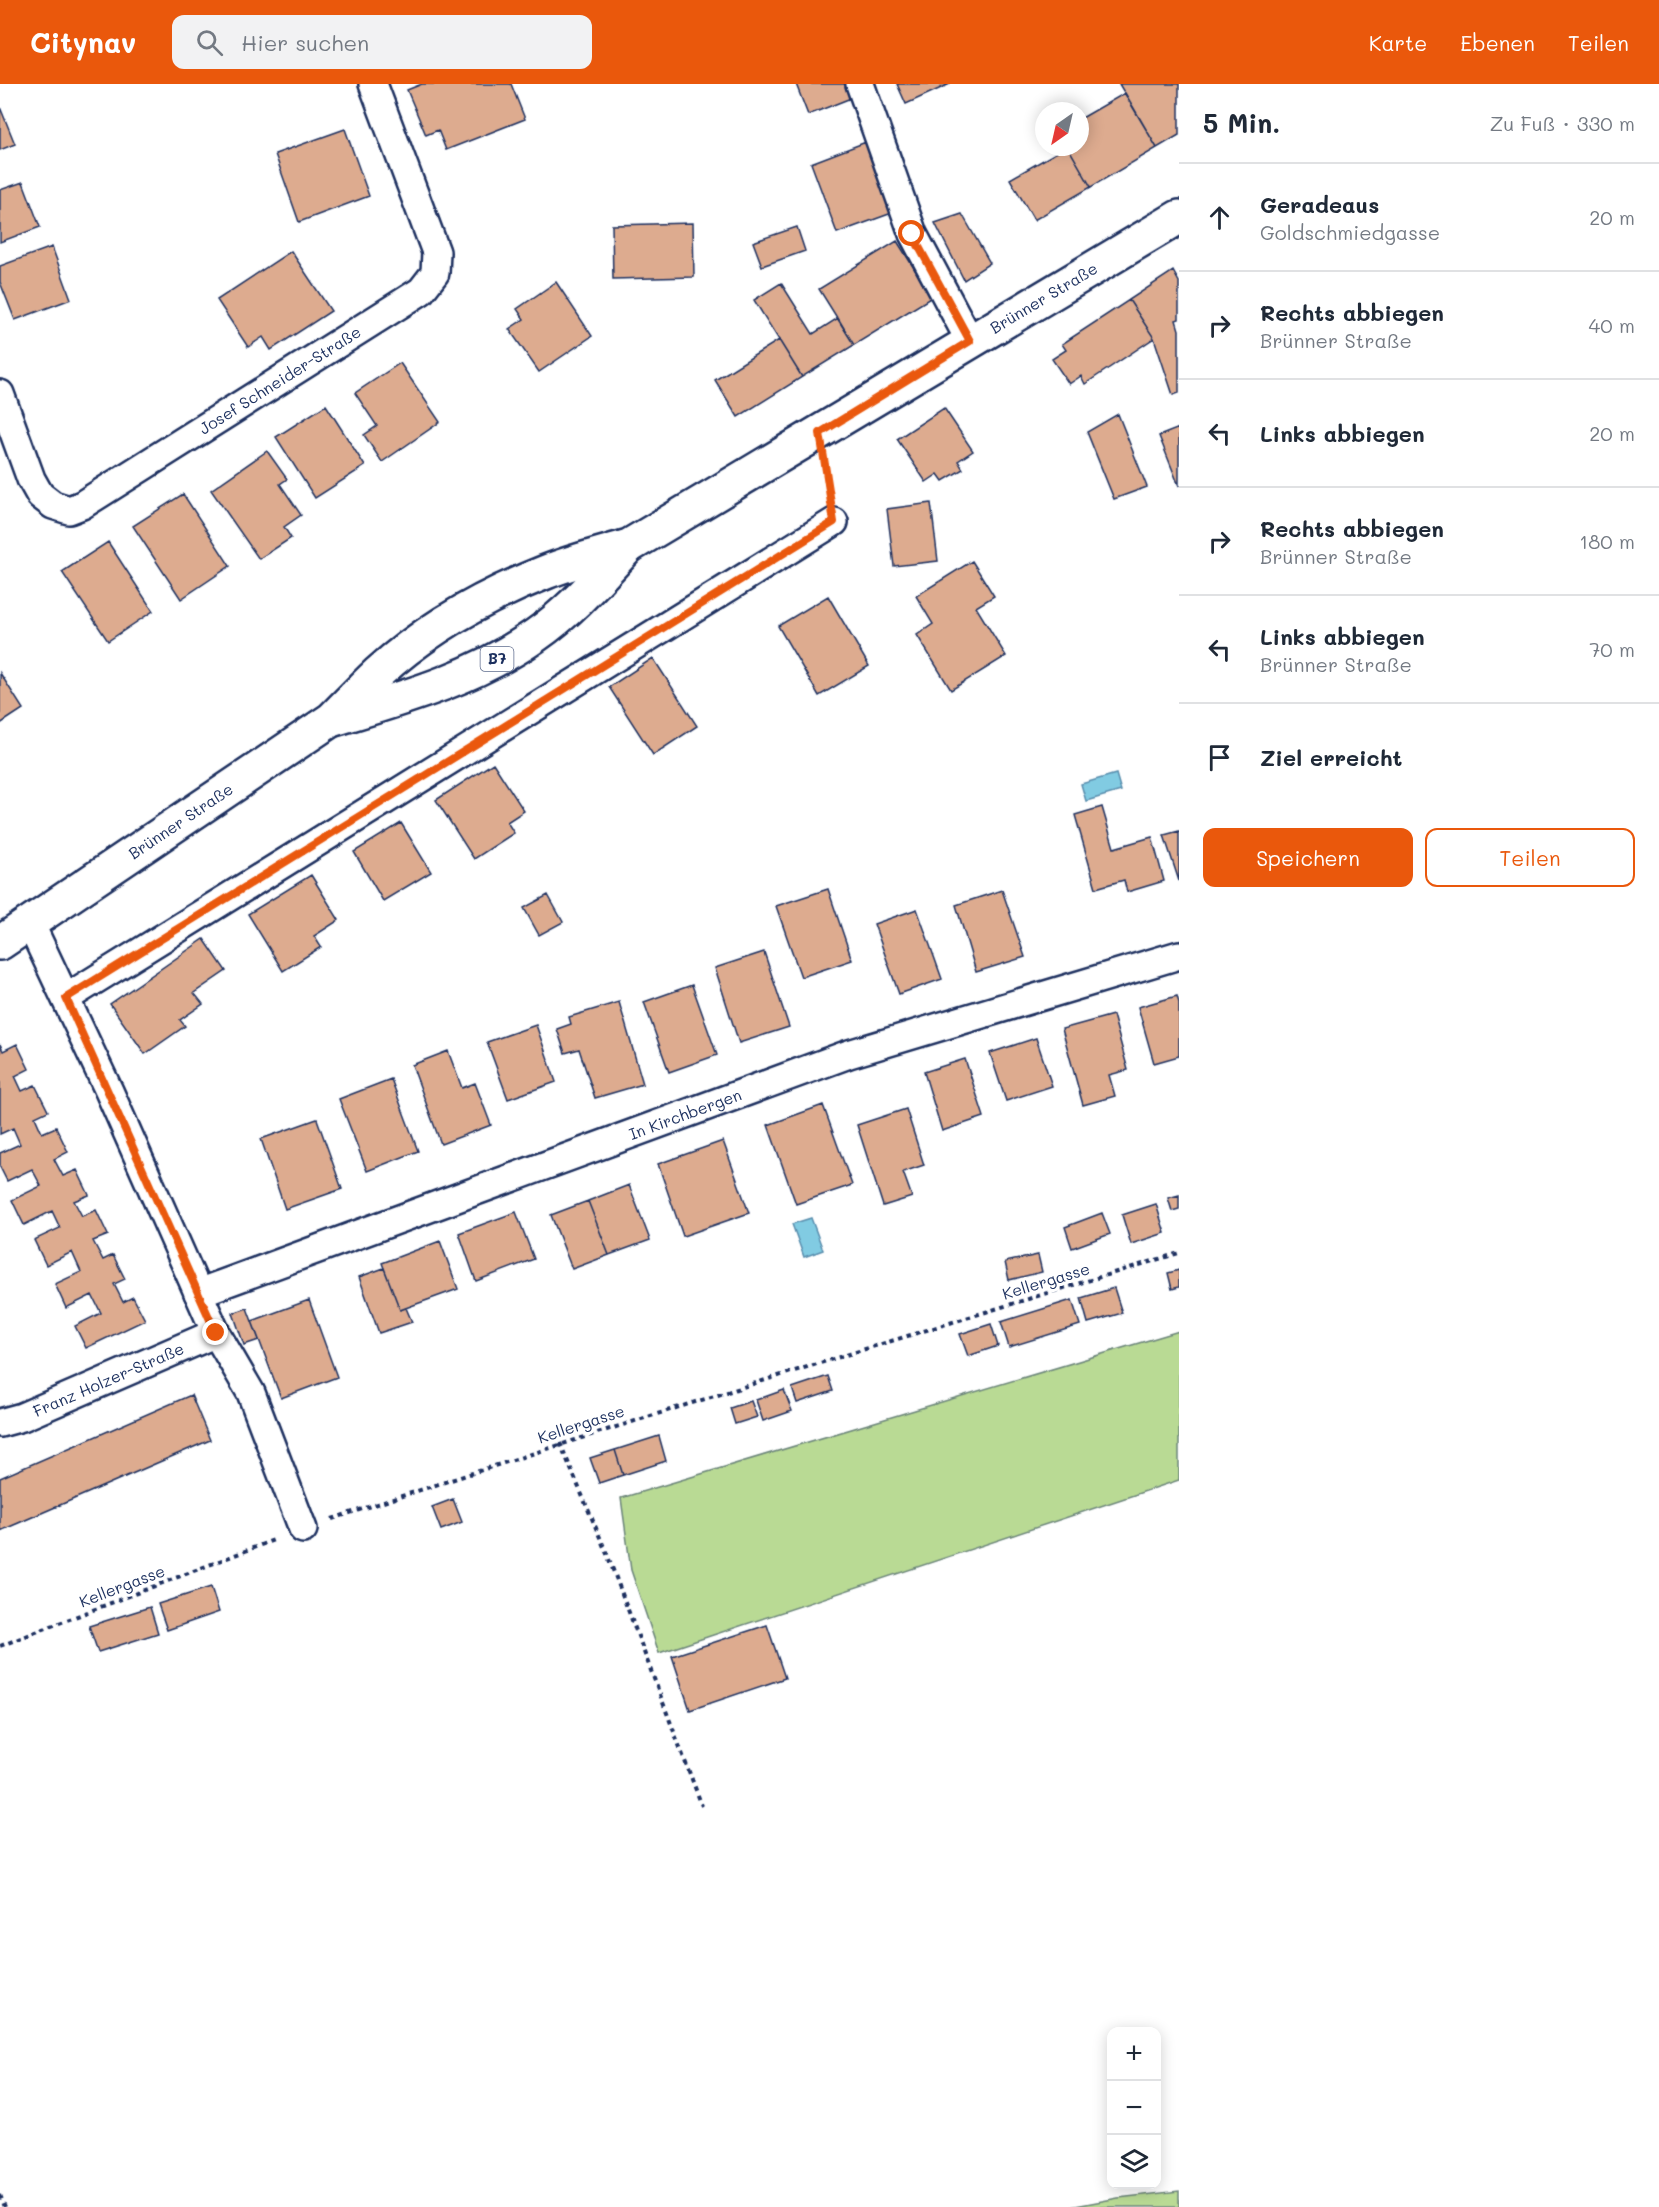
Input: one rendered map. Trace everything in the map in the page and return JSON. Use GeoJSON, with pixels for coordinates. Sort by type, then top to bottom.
{"type":"FeatureCollection","features":[{"type":"Feature","properties":{"kind":"main road","name":"Brünner Straße"},"geometry":{"type":"LineString","coordinates":[[0,943],[332,719],[378,673],[428,633],[458,614],[498,592],[548,571],[629,546],[1179,217]]}},
{"type":"Feature","properties":{"kind":"main road","name":"Brünner Straße"},"geometry":{"type":"LineString","coordinates":[[332,719],[395,701],[458,678],[492,662],[536,635],[573,605],[629,546]]}},
{"type":"Feature","properties":{"kind":"street","name":"Josef Schneider-Straße"},"geometry":{"type":"LineString","coordinates":[[0,394],[31,479],[40,495],[53,506],[69,510],[82,505],[421,291],[435,273],[436,252],[373,84]]}},
{"type":"Feature","properties":{"kind":"street"},"geometry":{"type":"LineString","coordinates":[[860,84],[912,234],[970,341]]}},
{"type":"Feature","properties":{"kind":"street"},"geometry":{"type":"LineString","coordinates":[[66,998],[834,522]]}},
{"type":"Feature","properties":{"kind":"street"},"geometry":{"type":"LineString","coordinates":[[30,923],[216,1333],[251,1394],[303,1529]]}},
{"type":"Feature","properties":{"kind":"street","name":"In Kirchbergen"},"geometry":{"type":"LineString","coordinates":[[198,1293],[849,1054],[1179,955]]}},
{"type":"Feature","properties":{"kind":"street","name":"Franz Holzer-Straße"},"geometry":{"type":"LineString","coordinates":[[0,1423],[21,1417],[216,1333]]}},
{"type":"Feature","properties":{"kind":"path"},"geometry":{"type":"LineString","coordinates":[[820,433],[834,522]]}},
{"type":"Feature","properties":{"kind":"path","name":"Kellergasse"},"geometry":{"type":"LineString","coordinates":[[0,1646],[303,1529],[560,1443],[1179,1253]]}},
{"type":"Feature","properties":{"kind":"path"},"geometry":{"type":"LineString","coordinates":[[560,1443],[607,1554],[702,1806]]}},
{"type":"Feature","properties":{"kind":"path"},"geometry":{"type":"LineString","coordinates":[[0,2194],[5,2207]]}},
{"type":"Feature","properties":{"kind":"green space"},"geometry":{"type":"Polygon","coordinates":[[[1179,1331],[1179,1480],[659,1653],[631,1570],[621,1498],[1179,1331]]]}},
{"type":"Feature","properties":{"kind":"green space"},"geometry":{"type":"Polygon","coordinates":[[[1179,2191],[1179,2207],[1070,2207],[1118,2198],[1179,2191]]]}},
{"type":"Feature","properties":{"kind":"water"},"geometry":{"type":"Polygon","coordinates":[[[1116,774],[1121,791],[1086,801],[1081,784],[1116,774]]]}},
{"type":"Feature","properties":{"kind":"water"},"geometry":{"type":"Polygon","coordinates":[[[811,1218],[823,1250],[804,1257],[792,1224],[811,1218]]]}},
{"type":"Feature","properties":{"kind":"building"},"geometry":{"type":"Polygon","coordinates":[[[422,84],[511,84],[525,119],[446,150],[438,130],[426,135],[407,90],[422,84]]]}},
{"type":"Feature","properties":{"kind":"building"},"geometry":{"type":"Polygon","coordinates":[[[796,84],[851,84],[856,96],[808,115],[796,84]]]}},
{"type":"Feature","properties":{"kind":"building"},"geometry":{"type":"Polygon","coordinates":[[[897,84],[950,84],[906,104],[897,84]]]}},
{"type":"Feature","properties":{"kind":"building"},"geometry":{"type":"Polygon","coordinates":[[[1119,84],[1179,84],[1179,135],[1157,148],[1119,84]]]}},
{"type":"Feature","properties":{"kind":"building"},"geometry":{"type":"Polygon","coordinates":[[[1125,93],[1157,148],[1091,187],[1073,156],[1089,156],[1089,114],[1125,93]]]}},
{"type":"Feature","properties":{"kind":"building"},"geometry":{"type":"Polygon","coordinates":[[[0,107],[15,144],[0,150],[0,107]]]}},
{"type":"Feature","properties":{"kind":"building"},"geometry":{"type":"Polygon","coordinates":[[[345,129],[369,196],[299,222],[275,154],[345,129]]]}},
{"type":"Feature","properties":{"kind":"building"},"geometry":{"type":"Polygon","coordinates":[[[866,142],[892,213],[837,233],[811,163],[866,142]]]}},
{"type":"Feature","properties":{"kind":"building"},"geometry":{"type":"Polygon","coordinates":[[[1050,156],[1073,156],[1091,187],[1034,220],[1010,179],[1050,156]]]}},
{"type":"Feature","properties":{"kind":"building"},"geometry":{"type":"Polygon","coordinates":[[[23,182],[40,227],[0,242],[0,190],[23,182]]]}},
{"type":"Feature","properties":{"kind":"building"},"geometry":{"type":"Polygon","coordinates":[[[962,214],[990,263],[964,280],[935,223],[962,214]]]}},
{"type":"Feature","properties":{"kind":"building"},"geometry":{"type":"Polygon","coordinates":[[[693,223],[694,277],[613,279],[612,225],[693,223]]]}},
{"type":"Feature","properties":{"kind":"building"},"geometry":{"type":"Polygon","coordinates":[[[797,227],[805,251],[762,266],[753,242],[797,227]]]}},
{"type":"Feature","properties":{"kind":"building"},"geometry":{"type":"Polygon","coordinates":[[[897,241],[932,297],[854,345],[819,289],[897,241]]]}},
{"type":"Feature","properties":{"kind":"building"},"geometry":{"type":"Polygon","coordinates":[[[52,247],[71,299],[15,320],[0,282],[0,266],[52,247]]]}},
{"type":"Feature","properties":{"kind":"building"},"geometry":{"type":"Polygon","coordinates":[[[291,251],[331,311],[271,350],[263,337],[248,347],[217,300],[291,251]]]}},
{"type":"Feature","properties":{"kind":"building"},"geometry":{"type":"Polygon","coordinates":[[[1173,271],[1179,282],[1179,319],[1176,320],[1179,330],[1179,393],[1173,395],[1154,338],[1129,300],[1173,271]]]}},
{"type":"Feature","properties":{"kind":"building"},"geometry":{"type":"Polygon","coordinates":[[[556,282],[592,336],[539,372],[509,329],[524,319],[517,309],[556,282]]]}},
{"type":"Feature","properties":{"kind":"building"},"geometry":{"type":"Polygon","coordinates":[[[781,283],[813,334],[838,318],[854,345],[802,377],[754,300],[781,283]]]}},
{"type":"Feature","properties":{"kind":"building"},"geometry":{"type":"Polygon","coordinates":[[[1129,300],[1154,338],[1085,384],[1081,376],[1069,384],[1052,359],[1066,350],[1062,344],[1129,300]]]}},
{"type":"Feature","properties":{"kind":"building"},"geometry":{"type":"Polygon","coordinates":[[[779,340],[802,377],[738,417],[715,380],[779,340]]]}},
{"type":"Feature","properties":{"kind":"building"},"geometry":{"type":"Polygon","coordinates":[[[400,363],[440,422],[382,462],[364,435],[377,426],[355,393],[400,363]]]}},
{"type":"Feature","properties":{"kind":"building"},"geometry":{"type":"Polygon","coordinates":[[[326,405],[365,466],[315,498],[276,437],[326,405]]]}},
{"type":"Feature","properties":{"kind":"building"},"geometry":{"type":"Polygon","coordinates":[[[944,408],[973,451],[958,461],[963,469],[943,481],[938,474],[926,482],[897,439],[944,408]]]}},
{"type":"Feature","properties":{"kind":"building"},"geometry":{"type":"Polygon","coordinates":[[[1118,414],[1147,487],[1114,499],[1087,432],[1118,414]]]}},
{"type":"Feature","properties":{"kind":"building"},"geometry":{"type":"Polygon","coordinates":[[[1179,428],[1179,486],[1159,436],[1179,428]]]}},
{"type":"Feature","properties":{"kind":"building"},"geometry":{"type":"Polygon","coordinates":[[[267,451],[287,479],[280,484],[301,515],[284,527],[291,538],[259,559],[211,490],[267,451]]]}},
{"type":"Feature","properties":{"kind":"building"},"geometry":{"type":"Polygon","coordinates":[[[183,494],[230,566],[181,599],[133,526],[183,494]]]}},
{"type":"Feature","properties":{"kind":"building"},"geometry":{"type":"Polygon","coordinates":[[[931,503],[938,561],[894,566],[887,509],[931,503]]]}},
{"type":"Feature","properties":{"kind":"building"},"geometry":{"type":"Polygon","coordinates":[[[108,542],[153,611],[108,641],[62,572],[108,542]]]}},
{"type":"Feature","properties":{"kind":"building"},"geometry":{"type":"Polygon","coordinates":[[[972,561],[994,596],[976,607],[1006,656],[951,690],[917,635],[933,624],[916,596],[972,561]]]}},
{"type":"Feature","properties":{"kind":"building"},"geometry":{"type":"Polygon","coordinates":[[[828,596],[869,666],[819,696],[778,626],[828,596]]]}},
{"type":"Feature","properties":{"kind":"building"},"geometry":{"type":"Polygon","coordinates":[[[653,658],[697,726],[653,755],[609,687],[653,658]]]}},
{"type":"Feature","properties":{"kind":"building"},"geometry":{"type":"Polygon","coordinates":[[[0,673],[23,709],[0,724],[0,673]]]}},
{"type":"Feature","properties":{"kind":"building"},"geometry":{"type":"Polygon","coordinates":[[[493,763],[524,811],[507,822],[514,833],[474,859],[436,800],[493,763]]]}},
{"type":"Feature","properties":{"kind":"building"},"geometry":{"type":"Polygon","coordinates":[[[1102,807],[1114,848],[1152,837],[1164,881],[1127,892],[1124,880],[1096,888],[1075,815],[1102,807]]]}},
{"type":"Feature","properties":{"kind":"building"},"geometry":{"type":"Polygon","coordinates":[[[401,823],[431,872],[383,901],[354,852],[401,823]]]}},
{"type":"Feature","properties":{"kind":"building"},"geometry":{"type":"Polygon","coordinates":[[[1179,831],[1179,881],[1164,835],[1179,831]]]}},
{"type":"Feature","properties":{"kind":"building"},"geometry":{"type":"Polygon","coordinates":[[[311,875],[339,920],[314,936],[321,947],[283,971],[248,914],[311,875]]]}},
{"type":"Feature","properties":{"kind":"building"},"geometry":{"type":"Polygon","coordinates":[[[828,889],[852,960],[801,977],[776,906],[828,889]]]}},
{"type":"Feature","properties":{"kind":"building"},"geometry":{"type":"Polygon","coordinates":[[[1002,890],[1025,957],[976,972],[956,905],[1002,890]]]}},
{"type":"Feature","properties":{"kind":"building"},"geometry":{"type":"Polygon","coordinates":[[[548,895],[563,922],[539,935],[524,908],[548,895]]]}},
{"type":"Feature","properties":{"kind":"building"},"geometry":{"type":"Polygon","coordinates":[[[917,909],[942,979],[899,994],[874,924],[917,909]]]}},
{"type":"Feature","properties":{"kind":"building"},"geometry":{"type":"Polygon","coordinates":[[[204,939],[226,971],[194,993],[203,1004],[180,1020],[185,1026],[145,1054],[110,1004],[204,939]]]}},
{"type":"Feature","properties":{"kind":"building"},"geometry":{"type":"Polygon","coordinates":[[[764,952],[789,1027],[739,1043],[715,968],[764,952]]]}},
{"type":"Feature","properties":{"kind":"building"},"geometry":{"type":"Polygon","coordinates":[[[692,985],[717,1055],[669,1072],[644,1002],[692,985]]]}},
{"type":"Feature","properties":{"kind":"building"},"geometry":{"type":"Polygon","coordinates":[[[1177,996],[1179,1056],[1154,1063],[1138,1007],[1177,996]]]}},
{"type":"Feature","properties":{"kind":"building"},"geometry":{"type":"Polygon","coordinates":[[[619,1002],[643,1084],[595,1098],[579,1049],[565,1053],[557,1029],[571,1024],[569,1017],[619,1002]]]}},
{"type":"Feature","properties":{"kind":"building"},"geometry":{"type":"Polygon","coordinates":[[[1113,1015],[1128,1070],[1109,1075],[1115,1096],[1083,1105],[1062,1029],[1113,1015]]]}},
{"type":"Feature","properties":{"kind":"building"},"geometry":{"type":"Polygon","coordinates":[[[536,1025],[556,1082],[508,1099],[487,1042],[536,1025]]]}},
{"type":"Feature","properties":{"kind":"building"},"geometry":{"type":"Polygon","coordinates":[[[1036,1038],[1052,1086],[1006,1101],[990,1053],[1036,1038]]]}},
{"type":"Feature","properties":{"kind":"building"},"geometry":{"type":"Polygon","coordinates":[[[0,1044],[3,1051],[17,1044],[29,1069],[15,1076],[22,1091],[35,1085],[48,1111],[35,1117],[42,1133],[56,1127],[68,1152],[54,1159],[63,1176],[77,1170],[89,1195],[74,1201],[82,1216],[96,1210],[108,1235],[93,1241],[103,1260],[113,1255],[125,1279],[114,1284],[123,1302],[133,1297],[145,1320],[86,1348],[75,1326],[101,1313],[92,1295],[66,1308],[55,1284],[81,1272],[72,1252],[46,1265],[34,1240],[60,1228],[52,1211],[24,1225],[12,1200],[41,1186],[32,1169],[7,1181],[0,1167],[0,1153],[20,1144],[13,1128],[0,1134],[0,1044]]]}},
{"type":"Feature","properties":{"kind":"building"},"geometry":{"type":"Polygon","coordinates":[[[448,1051],[462,1088],[475,1083],[491,1125],[441,1144],[412,1065],[448,1051]]]}},
{"type":"Feature","properties":{"kind":"building"},"geometry":{"type":"Polygon","coordinates":[[[965,1059],[984,1117],[942,1131],[924,1072],[965,1059]]]}},
{"type":"Feature","properties":{"kind":"building"},"geometry":{"type":"Polygon","coordinates":[[[391,1079],[418,1151],[367,1171],[339,1099],[391,1079]]]}},
{"type":"Feature","properties":{"kind":"building"},"geometry":{"type":"Polygon","coordinates":[[[823,1105],[852,1185],[796,1204],[768,1125],[823,1105]]]}},
{"type":"Feature","properties":{"kind":"building"},"geometry":{"type":"Polygon","coordinates":[[[906,1109],[924,1165],[903,1172],[912,1197],[883,1206],[857,1125],[906,1109]]]}},
{"type":"Feature","properties":{"kind":"building"},"geometry":{"type":"Polygon","coordinates":[[[317,1119],[342,1189],[285,1209],[261,1139],[317,1119]]]}},
{"type":"Feature","properties":{"kind":"building"},"geometry":{"type":"Polygon","coordinates":[[[723,1141],[749,1213],[683,1236],[658,1164],[723,1141]]]}},
{"type":"Feature","properties":{"kind":"building"},"geometry":{"type":"Polygon","coordinates":[[[629,1185],[650,1240],[609,1255],[588,1201],[629,1185]]]}},
{"type":"Feature","properties":{"kind":"building"},"geometry":{"type":"Polygon","coordinates":[[[1179,1195],[1179,1209],[1172,1211],[1168,1198],[1179,1195]]]}},
{"type":"Feature","properties":{"kind":"building"},"geometry":{"type":"Polygon","coordinates":[[[588,1201],[609,1255],[572,1269],[551,1215],[588,1201]]]}},
{"type":"Feature","properties":{"kind":"building"},"geometry":{"type":"Polygon","coordinates":[[[1156,1204],[1165,1233],[1131,1244],[1122,1215],[1156,1204]]]}},
{"type":"Feature","properties":{"kind":"building"},"geometry":{"type":"Polygon","coordinates":[[[516,1212],[534,1259],[476,1281],[459,1233],[516,1212]]]}},
{"type":"Feature","properties":{"kind":"building"},"geometry":{"type":"Polygon","coordinates":[[[1102,1213],[1110,1234],[1072,1248],[1065,1227],[1102,1213]]]}},
{"type":"Feature","properties":{"kind":"building"},"geometry":{"type":"Polygon","coordinates":[[[440,1241],[458,1289],[400,1310],[382,1263],[440,1241]]]}},
{"type":"Feature","properties":{"kind":"building"},"geometry":{"type":"Polygon","coordinates":[[[1038,1255],[1042,1272],[1009,1280],[1005,1262],[1038,1255]]]}},
{"type":"Feature","properties":{"kind":"building"},"geometry":{"type":"Polygon","coordinates":[[[384,1268],[400,1310],[406,1308],[412,1322],[379,1333],[359,1277],[384,1268]]]}},
{"type":"Feature","properties":{"kind":"building"},"geometry":{"type":"Polygon","coordinates":[[[1179,1270],[1179,1287],[1172,1289],[1168,1273],[1179,1270]]]}},
{"type":"Feature","properties":{"kind":"building"},"geometry":{"type":"Polygon","coordinates":[[[1114,1288],[1122,1313],[1088,1323],[1081,1298],[1114,1288]]]}},
{"type":"Feature","properties":{"kind":"building"},"geometry":{"type":"Polygon","coordinates":[[[309,1300],[337,1377],[281,1398],[252,1321],[309,1300]]]}},
{"type":"Feature","properties":{"kind":"building"},"geometry":{"type":"Polygon","coordinates":[[[1072,1300],[1080,1325],[1009,1347],[1001,1322],[1072,1300]]]}},
{"type":"Feature","properties":{"kind":"building"},"geometry":{"type":"Polygon","coordinates":[[[247,1308],[259,1340],[244,1345],[233,1313],[247,1308]]]}},
{"type":"Feature","properties":{"kind":"building"},"geometry":{"type":"Polygon","coordinates":[[[991,1324],[998,1346],[968,1356],[960,1334],[991,1324]]]}},
{"type":"Feature","properties":{"kind":"building"},"geometry":{"type":"Polygon","coordinates":[[[828,1376],[833,1391],[797,1403],[792,1388],[828,1376]]]}},
{"type":"Feature","properties":{"kind":"building"},"geometry":{"type":"Polygon","coordinates":[[[784,1390],[792,1411],[763,1421],[756,1400],[784,1390]]]}},
{"type":"Feature","properties":{"kind":"building"},"geometry":{"type":"Polygon","coordinates":[[[191,1395],[210,1440],[0,1531],[0,1478],[191,1395]]]}},
{"type":"Feature","properties":{"kind":"building"},"geometry":{"type":"Polygon","coordinates":[[[751,1401],[757,1417],[735,1424],[730,1408],[751,1401]]]}},
{"type":"Feature","properties":{"kind":"building"},"geometry":{"type":"Polygon","coordinates":[[[659,1436],[666,1461],[623,1475],[615,1450],[659,1436]]]}},
{"type":"Feature","properties":{"kind":"building"},"geometry":{"type":"Polygon","coordinates":[[[615,1450],[623,1475],[599,1483],[590,1458],[615,1450]]]}},
{"type":"Feature","properties":{"kind":"building"},"geometry":{"type":"Polygon","coordinates":[[[453,1499],[462,1522],[441,1530],[432,1507],[453,1499]]]}},
{"type":"Feature","properties":{"kind":"building"},"geometry":{"type":"Polygon","coordinates":[[[211,1587],[219,1612],[167,1630],[158,1604],[211,1587]]]}},
{"type":"Feature","properties":{"kind":"building"},"geometry":{"type":"Polygon","coordinates":[[[150,1607],[158,1633],[98,1652],[89,1626],[150,1607]]]}},
{"type":"Feature","properties":{"kind":"building"},"geometry":{"type":"Polygon","coordinates":[[[767,1625],[785,1678],[690,1710],[672,1656],[767,1625]]]}},
{"type":"Feature","properties":{"kind":"route"},"geometry":{"type":"LineString","coordinates":[[216,1333],[66,998],[834,522],[820,433],[970,341],[912,234]]}}]}
